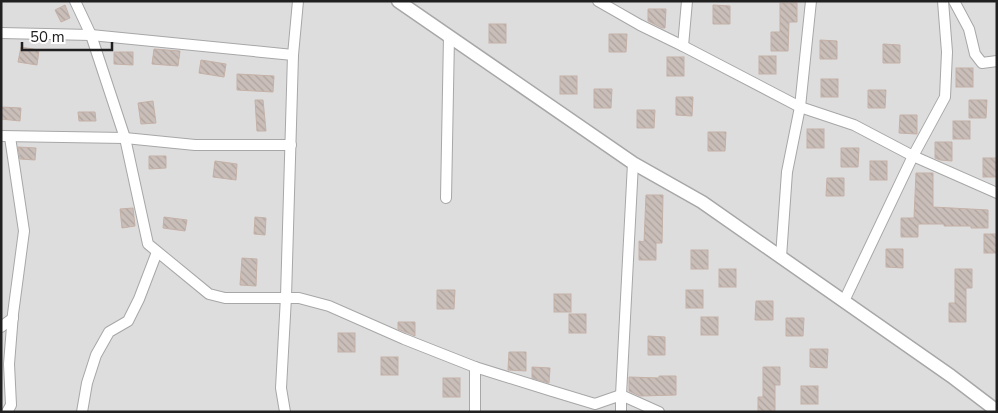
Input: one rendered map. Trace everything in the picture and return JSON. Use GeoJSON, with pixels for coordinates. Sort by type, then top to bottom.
{"type":"FeatureCollection","features":[{"type":"Feature","properties":{"kind":"street"},"geometry":{"type":"LineString","coordinates":[[75,1],[91,36],[125,138],[148,244],[209,294],[225,298],[299,298],[329,306],[404,339],[475,367],[595,404],[621,395],[659,412]]}},
{"type":"Feature","properties":{"kind":"street"},"geometry":{"type":"LineString","coordinates":[[284,412],[281,388],[286,297],[293,55],[298,1]]}},
{"type":"Feature","properties":{"kind":"street"},"geometry":{"type":"LineString","coordinates":[[398,1],[633,163],[702,202],[951,376],[997,411]]}},
{"type":"Feature","properties":{"kind":"street"},"geometry":{"type":"LineString","coordinates":[[598,1],[640,25],[800,107],[854,125],[913,156],[997,193]]}},
{"type":"Feature","properties":{"kind":"street"},"geometry":{"type":"LineString","coordinates":[[683,46],[687,1]]}},
{"type":"Feature","properties":{"kind":"street"},"geometry":{"type":"LineString","coordinates":[[781,258],[787,172],[800,107],[811,1]]}},
{"type":"Feature","properties":{"kind":"street"},"geometry":{"type":"LineString","coordinates":[[844,301],[913,156],[946,97],[947,52],[943,1]]}},
{"type":"Feature","properties":{"kind":"street"},"geometry":{"type":"LineString","coordinates":[[954,1],[969,29],[975,54],[982,63],[997,61]]}},
{"type":"Feature","properties":{"kind":"street"},"geometry":{"type":"LineString","coordinates":[[1,33],[91,36],[293,55]]}},
{"type":"Feature","properties":{"kind":"street"},"geometry":{"type":"LineString","coordinates":[[446,198],[449,36]]}},
{"type":"Feature","properties":{"kind":"street"},"geometry":{"type":"LineString","coordinates":[[7,412],[11,405],[9,364],[24,231],[6,137],[125,138],[195,145],[291,145]]}},
{"type":"Feature","properties":{"kind":"street"},"geometry":{"type":"LineString","coordinates":[[621,412],[633,163]]}},
{"type":"Feature","properties":{"kind":"street"},"geometry":{"type":"LineString","coordinates":[[82,412],[87,383],[96,355],[110,332],[128,320],[139,299],[157,252]]}},
{"type":"Feature","properties":{"kind":"street"},"geometry":{"type":"LineString","coordinates":[[1,327],[13,318]]}},
{"type":"Feature","properties":{"kind":"street"},"geometry":{"type":"LineString","coordinates":[[475,367],[475,412]]}},
{"type":"Feature","properties":{"kind":"shaded area"},"geometry":{"type":"Polygon","coordinates":[[[1,1],[997,1],[997,412],[1,412],[1,1]]]}},
{"type":"Feature","properties":{"kind":"building"},"geometry":{"type":"Polygon","coordinates":[[[780,3],[797,3],[797,22],[789,22],[788,51],[771,51],[771,32],[780,32],[780,3]]]}},
{"type":"Feature","properties":{"kind":"building"},"geometry":{"type":"Polygon","coordinates":[[[65,5],[70,18],[61,22],[55,10],[65,5]]]}},
{"type":"Feature","properties":{"kind":"building"},"geometry":{"type":"Polygon","coordinates":[[[713,5],[730,6],[730,24],[713,24],[713,5]]]}},
{"type":"Feature","properties":{"kind":"building"},"geometry":{"type":"Polygon","coordinates":[[[648,9],[666,9],[665,28],[648,21],[648,9]]]}},
{"type":"Feature","properties":{"kind":"building"},"geometry":{"type":"Polygon","coordinates":[[[489,24],[506,24],[506,43],[489,43],[489,24]]]}},
{"type":"Feature","properties":{"kind":"building"},"geometry":{"type":"Polygon","coordinates":[[[609,34],[627,34],[626,52],[609,52],[609,34]]]}},
{"type":"Feature","properties":{"kind":"building"},"geometry":{"type":"Polygon","coordinates":[[[820,40],[837,41],[837,59],[820,59],[820,40]]]}},
{"type":"Feature","properties":{"kind":"building"},"geometry":{"type":"Polygon","coordinates":[[[883,44],[900,45],[900,63],[883,63],[883,44]]]}},
{"type":"Feature","properties":{"kind":"building"},"geometry":{"type":"Polygon","coordinates":[[[21,47],[39,50],[37,65],[18,62],[21,47]]]}},
{"type":"Feature","properties":{"kind":"building"},"geometry":{"type":"Polygon","coordinates":[[[154,49],[180,51],[178,66],[152,64],[154,49]]]}},
{"type":"Feature","properties":{"kind":"building"},"geometry":{"type":"Polygon","coordinates":[[[114,52],[133,52],[133,65],[114,64],[114,52]]]}},
{"type":"Feature","properties":{"kind":"building"},"geometry":{"type":"Polygon","coordinates":[[[759,56],[776,56],[776,74],[759,74],[759,56]]]}},
{"type":"Feature","properties":{"kind":"building"},"geometry":{"type":"Polygon","coordinates":[[[667,57],[684,57],[684,76],[667,76],[667,57]]]}},
{"type":"Feature","properties":{"kind":"building"},"geometry":{"type":"Polygon","coordinates":[[[201,60],[226,64],[224,77],[199,73],[201,60]]]}},
{"type":"Feature","properties":{"kind":"building"},"geometry":{"type":"Polygon","coordinates":[[[956,68],[973,68],[973,87],[956,87],[956,68]]]}},
{"type":"Feature","properties":{"kind":"building"},"geometry":{"type":"Polygon","coordinates":[[[237,74],[274,76],[273,92],[237,90],[237,74]]]}},
{"type":"Feature","properties":{"kind":"building"},"geometry":{"type":"Polygon","coordinates":[[[560,76],[577,76],[577,94],[560,94],[560,76]]]}},
{"type":"Feature","properties":{"kind":"building"},"geometry":{"type":"Polygon","coordinates":[[[821,79],[838,79],[838,97],[821,97],[821,79]]]}},
{"type":"Feature","properties":{"kind":"building"},"geometry":{"type":"Polygon","coordinates":[[[594,89],[612,89],[611,108],[594,108],[594,89]]]}},
{"type":"Feature","properties":{"kind":"building"},"geometry":{"type":"Polygon","coordinates":[[[868,90],[886,90],[885,108],[868,108],[868,90]]]}},
{"type":"Feature","properties":{"kind":"building"},"geometry":{"type":"Polygon","coordinates":[[[676,97],[693,97],[692,116],[676,115],[676,97]]]}},
{"type":"Feature","properties":{"kind":"building"},"geometry":{"type":"Polygon","coordinates":[[[255,100],[263,100],[266,131],[257,131],[255,100]]]}},
{"type":"Feature","properties":{"kind":"building"},"geometry":{"type":"Polygon","coordinates":[[[969,100],[987,100],[986,118],[969,118],[969,100]]]}},
{"type":"Feature","properties":{"kind":"building"},"geometry":{"type":"Polygon","coordinates":[[[153,101],[156,123],[141,124],[138,103],[153,101]]]}},
{"type":"Feature","properties":{"kind":"building"},"geometry":{"type":"Polygon","coordinates":[[[1,107],[21,108],[20,121],[1,119],[1,107]]]}},
{"type":"Feature","properties":{"kind":"building"},"geometry":{"type":"Polygon","coordinates":[[[637,110],[655,110],[654,128],[637,128],[637,110]]]}},
{"type":"Feature","properties":{"kind":"building"},"geometry":{"type":"Polygon","coordinates":[[[78,112],[95,112],[96,121],[79,121],[78,112]]]}},
{"type":"Feature","properties":{"kind":"building"},"geometry":{"type":"Polygon","coordinates":[[[900,115],[917,115],[917,134],[899,133],[900,115]]]}},
{"type":"Feature","properties":{"kind":"building"},"geometry":{"type":"Polygon","coordinates":[[[953,121],[970,121],[970,139],[953,139],[953,121]]]}},
{"type":"Feature","properties":{"kind":"building"},"geometry":{"type":"Polygon","coordinates":[[[807,129],[824,129],[824,148],[807,148],[807,129]]]}},
{"type":"Feature","properties":{"kind":"building"},"geometry":{"type":"Polygon","coordinates":[[[708,132],[726,132],[725,151],[708,151],[708,132]]]}},
{"type":"Feature","properties":{"kind":"building"},"geometry":{"type":"Polygon","coordinates":[[[935,142],[952,142],[952,161],[935,158],[935,142]]]}},
{"type":"Feature","properties":{"kind":"building"},"geometry":{"type":"Polygon","coordinates":[[[18,147],[36,148],[35,160],[20,159],[18,147]]]}},
{"type":"Feature","properties":{"kind":"building"},"geometry":{"type":"Polygon","coordinates":[[[841,148],[859,148],[858,167],[841,167],[841,148]]]}},
{"type":"Feature","properties":{"kind":"building"},"geometry":{"type":"Polygon","coordinates":[[[149,156],[166,156],[166,168],[149,169],[149,156]]]}},
{"type":"Feature","properties":{"kind":"building"},"geometry":{"type":"Polygon","coordinates":[[[983,158],[997,158],[997,177],[983,177],[983,158]]]}},
{"type":"Feature","properties":{"kind":"building"},"geometry":{"type":"Polygon","coordinates":[[[215,161],[237,164],[236,180],[213,177],[215,161]]]}},
{"type":"Feature","properties":{"kind":"building"},"geometry":{"type":"Polygon","coordinates":[[[870,161],[887,161],[887,180],[870,180],[870,161]]]}},
{"type":"Feature","properties":{"kind":"building"},"geometry":{"type":"Polygon","coordinates":[[[916,173],[933,173],[933,207],[988,210],[988,228],[918,224],[918,237],[901,237],[901,218],[914,218],[916,173]]]}},
{"type":"Feature","properties":{"kind":"building"},"geometry":{"type":"Polygon","coordinates":[[[827,178],[844,178],[844,196],[826,196],[827,178]]]}},
{"type":"Feature","properties":{"kind":"building"},"geometry":{"type":"Polygon","coordinates":[[[646,195],[663,195],[662,243],[656,243],[656,260],[639,260],[639,241],[644,242],[646,195]]]}},
{"type":"Feature","properties":{"kind":"building"},"geometry":{"type":"Polygon","coordinates":[[[133,208],[135,226],[122,228],[120,209],[133,208]]]}},
{"type":"Feature","properties":{"kind":"building"},"geometry":{"type":"Polygon","coordinates":[[[164,217],[187,220],[185,231],[163,228],[164,217]]]}},
{"type":"Feature","properties":{"kind":"building"},"geometry":{"type":"Polygon","coordinates":[[[255,217],[266,218],[265,235],[254,234],[255,217]]]}},
{"type":"Feature","properties":{"kind":"building"},"geometry":{"type":"Polygon","coordinates":[[[984,234],[997,234],[997,253],[984,253],[984,234]]]}},
{"type":"Feature","properties":{"kind":"building"},"geometry":{"type":"Polygon","coordinates":[[[886,249],[903,249],[903,268],[886,267],[886,249]]]}},
{"type":"Feature","properties":{"kind":"building"},"geometry":{"type":"Polygon","coordinates":[[[691,250],[708,250],[708,269],[691,269],[691,250]]]}},
{"type":"Feature","properties":{"kind":"building"},"geometry":{"type":"Polygon","coordinates":[[[242,258],[257,259],[256,286],[240,285],[242,258]]]}},
{"type":"Feature","properties":{"kind":"building"},"geometry":{"type":"Polygon","coordinates":[[[719,269],[736,269],[736,287],[719,287],[719,269]]]}},
{"type":"Feature","properties":{"kind":"building"},"geometry":{"type":"Polygon","coordinates":[[[955,269],[972,269],[972,288],[966,288],[966,322],[949,322],[949,303],[955,303],[955,269]]]}},
{"type":"Feature","properties":{"kind":"building"},"geometry":{"type":"Polygon","coordinates":[[[437,290],[455,290],[454,309],[437,309],[437,290]]]}},
{"type":"Feature","properties":{"kind":"building"},"geometry":{"type":"Polygon","coordinates":[[[686,290],[703,290],[703,308],[686,308],[686,290]]]}},
{"type":"Feature","properties":{"kind":"building"},"geometry":{"type":"Polygon","coordinates":[[[554,294],[571,294],[571,312],[554,312],[554,294]]]}},
{"type":"Feature","properties":{"kind":"building"},"geometry":{"type":"Polygon","coordinates":[[[756,301],[773,301],[773,320],[755,320],[756,301]]]}},
{"type":"Feature","properties":{"kind":"building"},"geometry":{"type":"Polygon","coordinates":[[[569,314],[586,314],[586,333],[569,333],[569,314]]]}},
{"type":"Feature","properties":{"kind":"building"},"geometry":{"type":"Polygon","coordinates":[[[701,317],[718,317],[718,335],[701,335],[701,317]]]}},
{"type":"Feature","properties":{"kind":"building"},"geometry":{"type":"Polygon","coordinates":[[[786,318],[804,318],[803,336],[786,336],[786,318]]]}},
{"type":"Feature","properties":{"kind":"building"},"geometry":{"type":"Polygon","coordinates":[[[398,322],[415,322],[415,336],[398,329],[398,322]]]}},
{"type":"Feature","properties":{"kind":"building"},"geometry":{"type":"Polygon","coordinates":[[[338,333],[355,333],[355,352],[338,352],[338,333]]]}},
{"type":"Feature","properties":{"kind":"building"},"geometry":{"type":"Polygon","coordinates":[[[648,336],[665,337],[665,355],[648,355],[648,336]]]}},
{"type":"Feature","properties":{"kind":"building"},"geometry":{"type":"Polygon","coordinates":[[[810,349],[828,349],[827,368],[810,367],[810,349]]]}},
{"type":"Feature","properties":{"kind":"building"},"geometry":{"type":"Polygon","coordinates":[[[509,352],[526,352],[526,371],[508,370],[509,352]]]}},
{"type":"Feature","properties":{"kind":"building"},"geometry":{"type":"Polygon","coordinates":[[[381,357],[398,357],[398,375],[381,375],[381,357]]]}},
{"type":"Feature","properties":{"kind":"building"},"geometry":{"type":"Polygon","coordinates":[[[532,367],[550,368],[549,383],[532,378],[532,367]]]}},
{"type":"Feature","properties":{"kind":"building"},"geometry":{"type":"Polygon","coordinates":[[[763,367],[780,367],[780,385],[775,385],[775,412],[758,412],[758,397],[763,397],[763,367]]]}},
{"type":"Feature","properties":{"kind":"building"},"geometry":{"type":"Polygon","coordinates":[[[659,376],[676,376],[676,395],[640,396],[629,391],[629,377],[659,378],[659,376]]]}},
{"type":"Feature","properties":{"kind":"building"},"geometry":{"type":"Polygon","coordinates":[[[443,378],[460,378],[460,397],[443,397],[443,378]]]}},
{"type":"Feature","properties":{"kind":"building"},"geometry":{"type":"Polygon","coordinates":[[[801,386],[818,386],[818,404],[801,404],[801,386]]]}}]}
